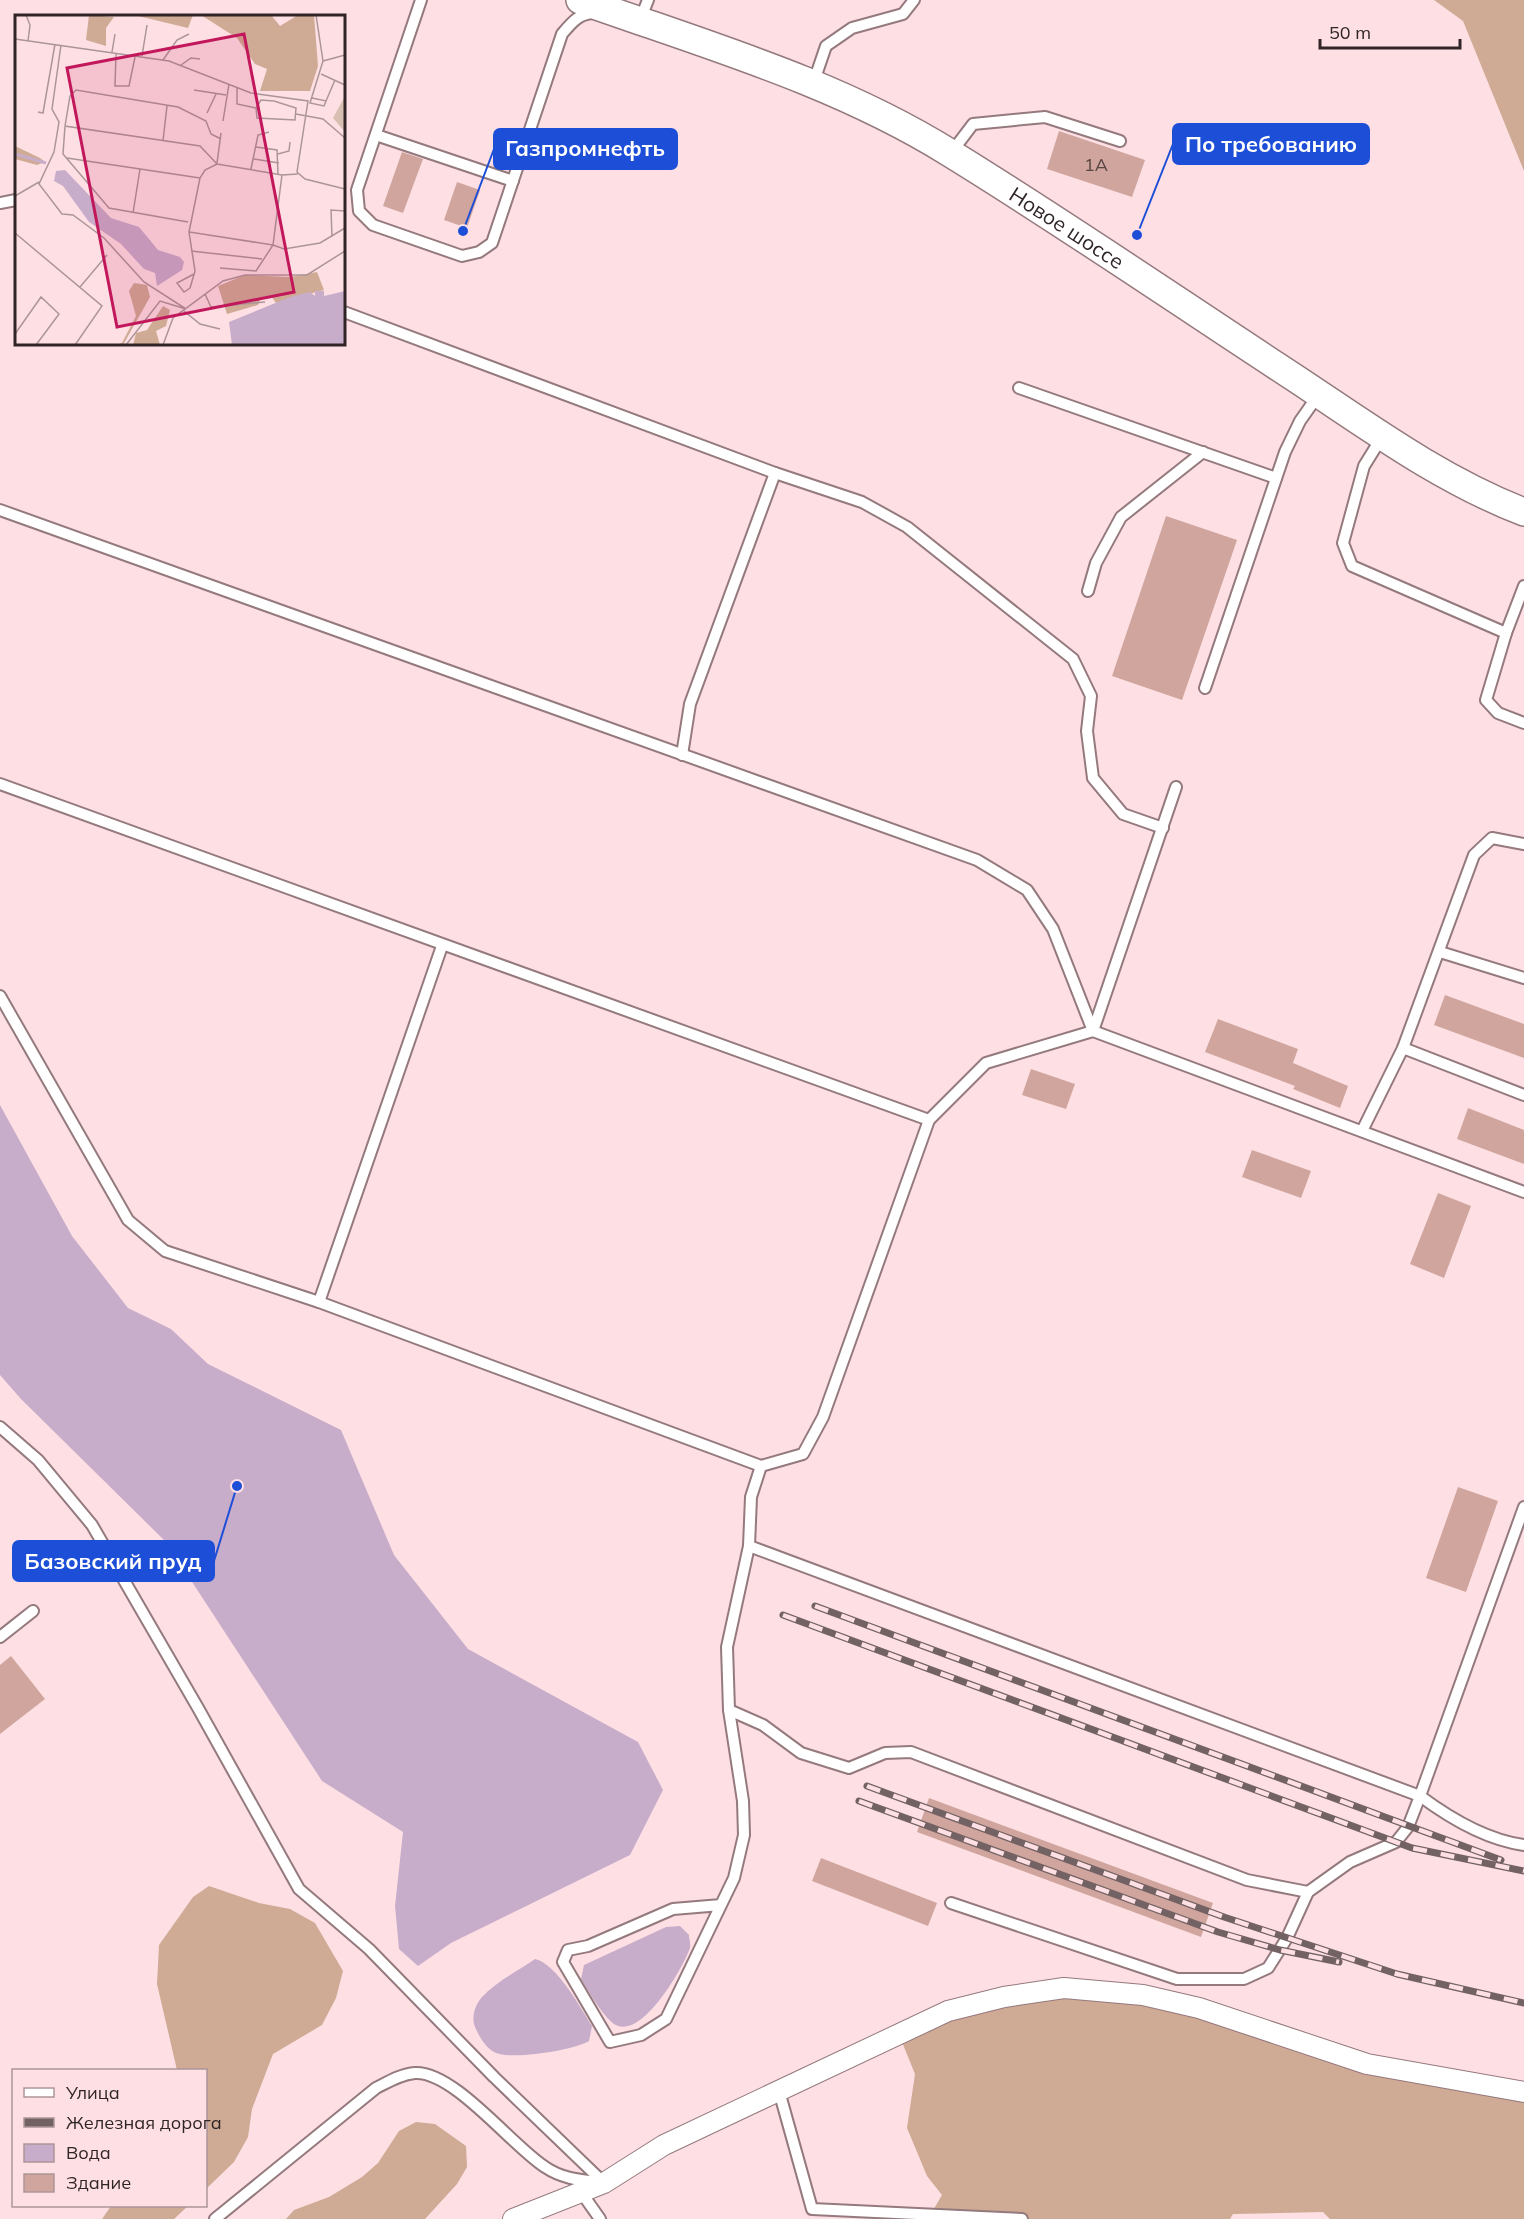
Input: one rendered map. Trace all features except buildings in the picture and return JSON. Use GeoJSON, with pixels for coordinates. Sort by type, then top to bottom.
{"type":"FeatureCollection","features":[{"type":"Feature","properties":{"kind":"main road","name":"Новое шоссе"},"geometry":{"type":"LineString","coordinates":[[580,0],[636,12],[857,102],[950,153],[1382,437],[1488,498],[1524,512]]}},
{"type":"Feature","properties":{"kind":"street"},"geometry":{"type":"LineString","coordinates":[[513,2219],[604,2183],[664,2145],[948,2011],[1004,1997],[1064,1988],[1143,1995],[1199,2008],[1367,2064],[1524,2091]]}},
{"type":"Feature","properties":{"kind":"lane"},"geometry":{"type":"LineString","coordinates":[[421,0],[357,190],[360,211],[373,225],[462,256],[479,252],[492,243],[562,34],[574,20],[588,13],[636,12]]}},
{"type":"Feature","properties":{"kind":"lane"},"geometry":{"type":"LineString","coordinates":[[813,84],[826,46],[852,28],[903,14],[914,0]]}},
{"type":"Feature","properties":{"kind":"lane"},"geometry":{"type":"LineString","coordinates":[[950,153],[973,124],[1044,117],[1120,141]]}},
{"type":"Feature","properties":{"kind":"lane"},"geometry":{"type":"LineString","coordinates":[[376,135],[513,181]]}},
{"type":"Feature","properties":{"kind":"lane"},"geometry":{"type":"LineString","coordinates":[[0,203],[15,200]]}},
{"type":"Feature","properties":{"kind":"lane"},"geometry":{"type":"LineString","coordinates":[[345,312],[774,473],[862,502],[907,527],[1073,659],[1091,696],[1088,731],[1093,778],[1123,814],[1163,828]]}},
{"type":"Feature","properties":{"kind":"lane"},"geometry":{"type":"LineString","coordinates":[[1019,388],[1276,478]]}},
{"type":"Feature","properties":{"kind":"lane"},"geometry":{"type":"LineString","coordinates":[[1205,688],[1276,478],[1300,421],[1319,394]]}},
{"type":"Feature","properties":{"kind":"lane"},"geometry":{"type":"LineString","coordinates":[[1382,437],[1364,466],[1343,543],[1352,566],[1506,633]]}},
{"type":"Feature","properties":{"kind":"lane"},"geometry":{"type":"LineString","coordinates":[[1088,591],[1096,563],[1121,517],[1203,452]]}},
{"type":"Feature","properties":{"kind":"lane"},"geometry":{"type":"LineString","coordinates":[[682,755],[690,704],[774,473]]}},
{"type":"Feature","properties":{"kind":"lane"},"geometry":{"type":"LineString","coordinates":[[0,510],[977,860],[1027,890],[1053,929],[1093,1031]]}},
{"type":"Feature","properties":{"kind":"lane"},"geometry":{"type":"LineString","coordinates":[[1524,586],[1506,633],[1486,700],[1498,713],[1524,723]]}},
{"type":"Feature","properties":{"kind":"lane"},"geometry":{"type":"LineString","coordinates":[[0,784],[442,946],[929,1120]]}},
{"type":"Feature","properties":{"kind":"lane"},"geometry":{"type":"LineString","coordinates":[[1093,1031],[1176,787]]}},
{"type":"Feature","properties":{"kind":"lane"},"geometry":{"type":"LineString","coordinates":[[1362,1131],[1403,1048],[1474,855],[1492,838],[1524,844]]}},
{"type":"Feature","properties":{"kind":"lane"},"geometry":{"type":"LineString","coordinates":[[319,1302],[442,946]]}},
{"type":"Feature","properties":{"kind":"lane"},"geometry":{"type":"LineString","coordinates":[[1440,952],[1524,978]]}},
{"type":"Feature","properties":{"kind":"lane"},"geometry":{"type":"LineString","coordinates":[[0,996],[128,1220],[165,1251],[319,1302],[761,1466],[803,1454],[823,1417],[929,1120],[986,1063],[1093,1031],[1524,1192]]}},
{"type":"Feature","properties":{"kind":"lane"},"geometry":{"type":"LineString","coordinates":[[1403,1048],[1524,1095]]}},
{"type":"Feature","properties":{"kind":"lane"},"geometry":{"type":"LineString","coordinates":[[0,1427],[39,1460],[92,1525],[193,1698],[299,1889],[369,1949],[494,2078],[604,2183]]}},
{"type":"Feature","properties":{"kind":"lane"},"geometry":{"type":"LineString","coordinates":[[721,1905],[673,1909],[588,1946],[568,1950],[563,1962],[610,2042],[641,2035],[666,2019],[721,1905],[734,1878],[744,1835],[743,1801],[729,1710],[727,1647],[749,1546],[751,1497],[761,1466]]}},
{"type":"Feature","properties":{"kind":"lane"},"geometry":{"type":"LineString","coordinates":[[951,1903],[1177,1979],[1244,1979],[1268,1968],[1287,1938],[1308,1892],[1350,1862],[1396,1842],[1408,1827],[1524,1507]]}},
{"type":"Feature","properties":{"kind":"lane"},"geometry":{"type":"LineString","coordinates":[[749,1546],[1420,1796],[1475,1830],[1509,1843],[1524,1845]]}},
{"type":"Feature","properties":{"kind":"lane"},"geometry":{"type":"LineString","coordinates":[[0,1637],[33,1611]]}},
{"type":"Feature","properties":{"kind":"lane"},"geometry":{"type":"LineString","coordinates":[[729,1710],[763,1725],[801,1753],[849,1768],[885,1753],[911,1752],[1247,1880],[1308,1892]]}},
{"type":"Feature","properties":{"kind":"lane"},"geometry":{"type":"LineString","coordinates":[[215,2219],[376,2088],[396,2078],[415,2073],[435,2076],[504,2129],[544,2166],[568,2179],[604,2183]]}},
{"type":"Feature","properties":{"kind":"lane"},"geometry":{"type":"LineString","coordinates":[[779,2091],[812,2209],[1022,2219]]}},
{"type":"Feature","properties":{"kind":"lane"},"geometry":{"type":"LineString","coordinates":[[581,2192],[600,2219]]}},
{"type":"Feature","properties":{"kind":"shaded area"},"geometry":{"type":"Polygon","coordinates":[[[1434,0],[1524,0],[1524,171],[1463,21],[1434,0]]]}},
{"type":"Feature","properties":{"kind":"shaded area"},"geometry":{"type":"Polygon","coordinates":[[[209,1886],[259,1903],[290,1909],[315,1923],[343,1971],[336,1998],[322,2025],[273,2054],[252,2109],[248,2137],[234,2162],[207,2188],[207,2069],[177,2069],[157,1984],[159,1945],[193,1897],[209,1886]]]}},
{"type":"Feature","properties":{"kind":"shaded area"},"geometry":{"type":"Polygon","coordinates":[[[1047,1990],[1147,1998],[1368,2061],[1524,2090],[1524,2219],[1330,2219],[1323,2212],[1233,2214],[1230,2219],[928,2219],[942,2195],[927,2176],[907,2128],[915,2074],[902,2042],[962,2013],[1047,1990]]]}},
{"type":"Feature","properties":{"kind":"shaded area"},"geometry":{"type":"Polygon","coordinates":[[[416,2122],[435,2124],[466,2146],[467,2167],[457,2184],[425,2219],[286,2219],[294,2210],[329,2197],[362,2177],[378,2163],[399,2131],[416,2122]]]}},
{"type":"Feature","properties":{"kind":"shaded area"},"geometry":{"type":"Polygon","coordinates":[[[110,2207],[187,2207],[174,2219],[102,2219],[110,2207]]]}},
{"type":"Feature","properties":{"kind":"water"},"geometry":{"type":"Polygon","coordinates":[[[0,1105],[72,1236],[128,1308],[171,1329],[208,1364],[341,1430],[394,1555],[468,1649],[638,1742],[663,1790],[630,1855],[451,1943],[418,1966],[399,1949],[395,1906],[403,1832],[322,1781],[166,1542],[21,1399],[0,1375],[0,1105]]]}},
{"type":"Feature","properties":{"kind":"water"},"geometry":{"type":"Polygon","coordinates":[[[680,1926],[689,1935],[690,1948],[670,1986],[660,2000],[636,2023],[625,2027],[614,2024],[581,1979],[584,1965],[666,1927],[680,1926]]]}},
{"type":"Feature","properties":{"kind":"water"},"geometry":{"type":"Polygon","coordinates":[[[535,1959],[552,1969],[560,1977],[574,1998],[592,2026],[589,2041],[570,2048],[527,2055],[494,2052],[480,2038],[475,2027],[473,2019],[477,2004],[494,1986],[535,1959]]]}},
{"type":"Feature","properties":{"kind":"railway"},"geometry":{"type":"LineString","coordinates":[[815,1606],[1501,1860]]}},
{"type":"Feature","properties":{"kind":"railway"},"geometry":{"type":"LineString","coordinates":[[783,1615],[1412,1848],[1524,1871]]}},
{"type":"Feature","properties":{"kind":"railway"},"geometry":{"type":"LineString","coordinates":[[867,1786],[1224,1917],[1397,1974],[1524,2003]]}},
{"type":"Feature","properties":{"kind":"railway"},"geometry":{"type":"LineString","coordinates":[[859,1801],[1218,1932],[1280,1950],[1339,1962]]}},
{"type":"Feature","properties":{"kind":"place","name":"Газпромнефть"},"geometry":{"type":"Point","coordinates":[463,231]}},
{"type":"Feature","properties":{"kind":"place","name":"По требованию"},"geometry":{"type":"Point","coordinates":[1137,235]}},
{"type":"Feature","properties":{"kind":"place","name":"Базовский пруд"},"geometry":{"type":"Point","coordinates":[237,1486]}}]}
